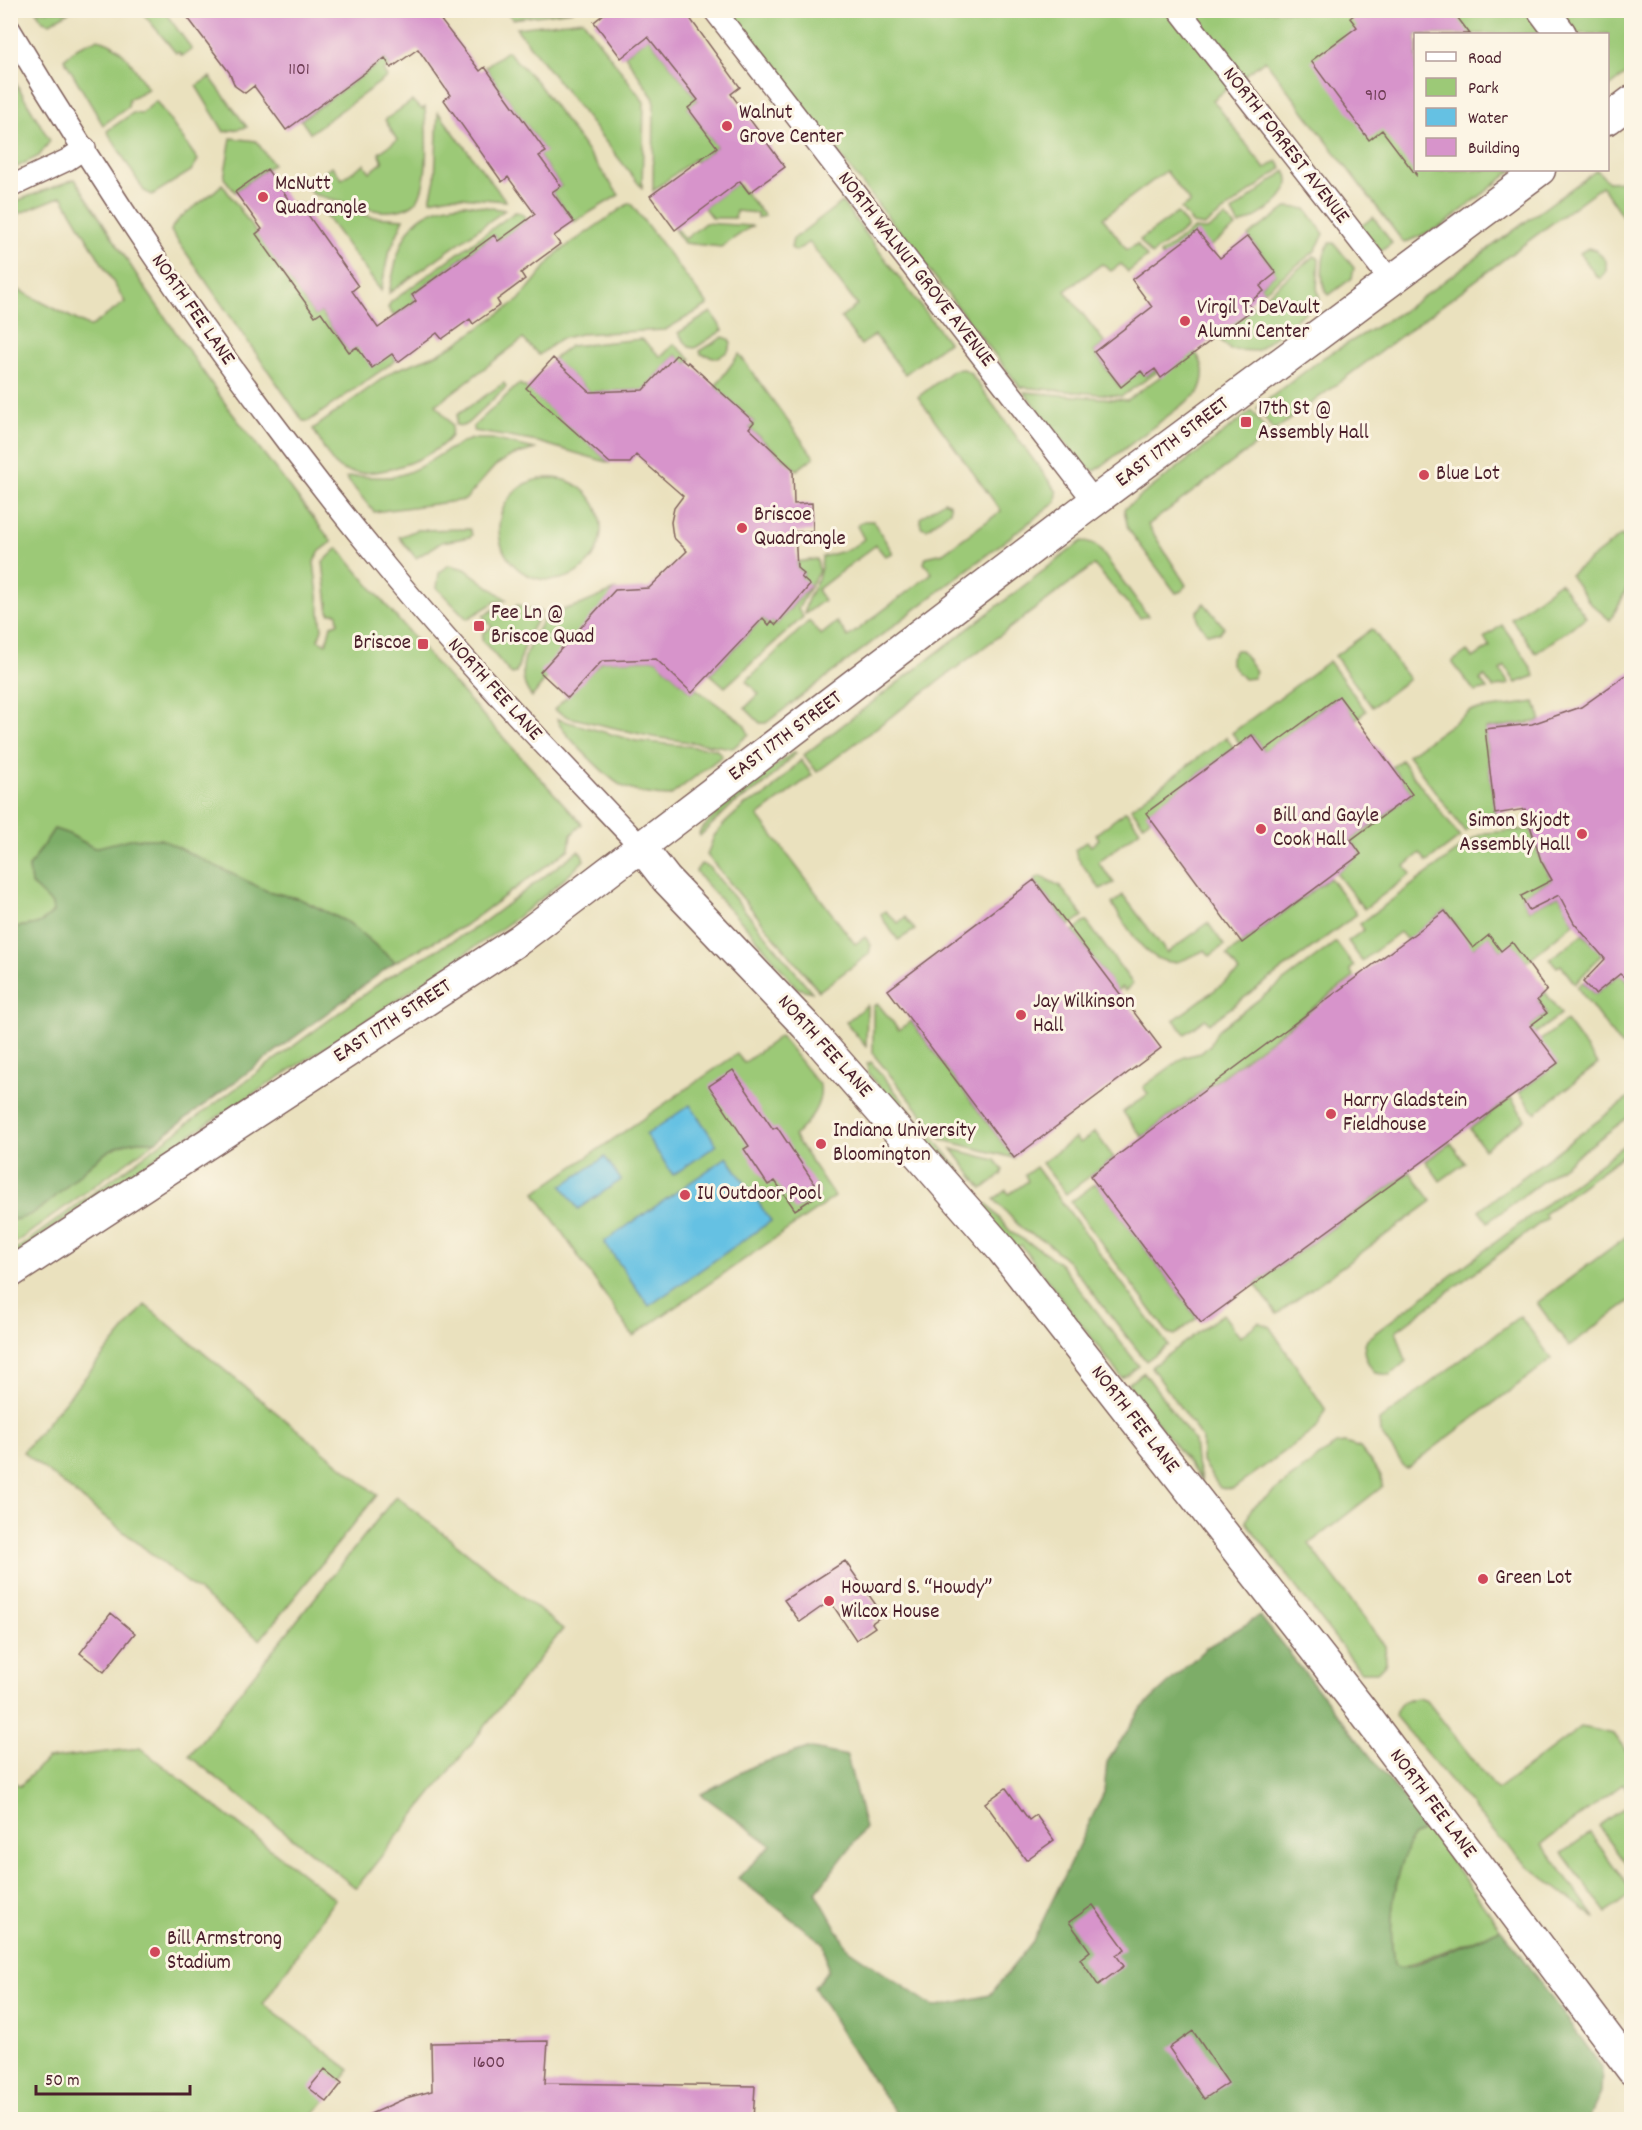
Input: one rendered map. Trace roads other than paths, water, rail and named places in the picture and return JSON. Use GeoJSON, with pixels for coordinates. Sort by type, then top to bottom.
{"type":"FeatureCollection","features":[{"type":"Feature","properties":{"kind":"main road"},"geometry":{"type":"LineString","coordinates":[[1543,10],[1560,33]]}},
{"type":"Feature","properties":{"kind":"main road","name":"EAST 17TH STREET"},"geometry":{"type":"LineString","coordinates":[[10,1273],[520,939],[1094,501],[1539,171]]}},
{"type":"Feature","properties":{"kind":"main road","name":"NORTH FEE LANE"},"geometry":{"type":"LineString","coordinates":[[640,847],[666,879],[856,1082],[1002,1250],[1361,1709],[1632,2070]]}},
{"type":"Feature","properties":{"kind":"street","name":"NORTH WALNUT GROVE AVENUE"},"geometry":{"type":"LineString","coordinates":[[714,10],[1094,501]]}},
{"type":"Feature","properties":{"kind":"street","name":"NORTH FORREST AVENUE"},"geometry":{"type":"LineString","coordinates":[[1179,10],[1390,281]]}},
{"type":"Feature","properties":{"kind":"street","name":"NORTH FEE LANE"},"geometry":{"type":"LineString","coordinates":[[10,30],[172,285],[271,420],[369,546],[510,710],[640,847]]}},
{"type":"Feature","properties":{"kind":"street"},"geometry":{"type":"LineString","coordinates":[[10,187],[67,160],[85,148]]}},
{"type":"Feature","properties":{"kind":"water"},"geometry":{"type":"Polygon","coordinates":[[[690,1105],[717,1145],[673,1175],[646,1135],[690,1105]]]}},
{"type":"Feature","properties":{"kind":"water"},"geometry":{"type":"Polygon","coordinates":[[[605,1157],[621,1180],[578,1209],[562,1186],[605,1157]]]}},
{"type":"Feature","properties":{"kind":"water"},"geometry":{"type":"Polygon","coordinates":[[[727,1157],[771,1221],[649,1306],[604,1242],[727,1157]]]}},
{"type":"Feature","properties":{"kind":"place","name":"Walnut Grove Center"},"geometry":{"type":"Point","coordinates":[727,126]}},
{"type":"Feature","properties":{"kind":"place","name":"McNutt Quadrangle"},"geometry":{"type":"Point","coordinates":[263,197]}},
{"type":"Feature","properties":{"kind":"place","name":"Virgil T. DeVault Alumni Center"},"geometry":{"type":"Point","coordinates":[1185,321]}},
{"type":"Feature","properties":{"kind":"place","name":"17th St @ Assembly Hall"},"geometry":{"type":"Point","coordinates":[1246,422]}},
{"type":"Feature","properties":{"kind":"place","name":"Blue Lot"},"geometry":{"type":"Point","coordinates":[1424,475]}},
{"type":"Feature","properties":{"kind":"place","name":"Briscoe Quadrangle"},"geometry":{"type":"Point","coordinates":[742,528]}},
{"type":"Feature","properties":{"kind":"place","name":"Fee Ln @ Briscoe Quad"},"geometry":{"type":"Point","coordinates":[479,626]}},
{"type":"Feature","properties":{"kind":"place","name":"Briscoe"},"geometry":{"type":"Point","coordinates":[423,644]}},
{"type":"Feature","properties":{"kind":"place","name":"Bill and Gayle Cook Hall"},"geometry":{"type":"Point","coordinates":[1261,829]}},
{"type":"Feature","properties":{"kind":"place","name":"Simon Skjodt Assembly Hall"},"geometry":{"type":"Point","coordinates":[1582,834]}},
{"type":"Feature","properties":{"kind":"place","name":"Jay Wilkinson Hall"},"geometry":{"type":"Point","coordinates":[1021,1015]}},
{"type":"Feature","properties":{"kind":"place","name":"Harry Gladstein Fieldhouse"},"geometry":{"type":"Point","coordinates":[1331,1114]}},
{"type":"Feature","properties":{"kind":"place","name":"Indiana University Bloomington"},"geometry":{"type":"Point","coordinates":[821,1144]}},
{"type":"Feature","properties":{"kind":"place","name":"IU Outdoor Pool"},"geometry":{"type":"Point","coordinates":[685,1195]}},
{"type":"Feature","properties":{"kind":"place","name":"Green Lot"},"geometry":{"type":"Point","coordinates":[1483,1579]}},
{"type":"Feature","properties":{"kind":"place","name":"Howard S. “Howdy” Wilcox House"},"geometry":{"type":"Point","coordinates":[829,1601]}},
{"type":"Feature","properties":{"kind":"place","name":"Bill Armstrong Stadium"},"geometry":{"type":"Point","coordinates":[155,1952]}}]}
